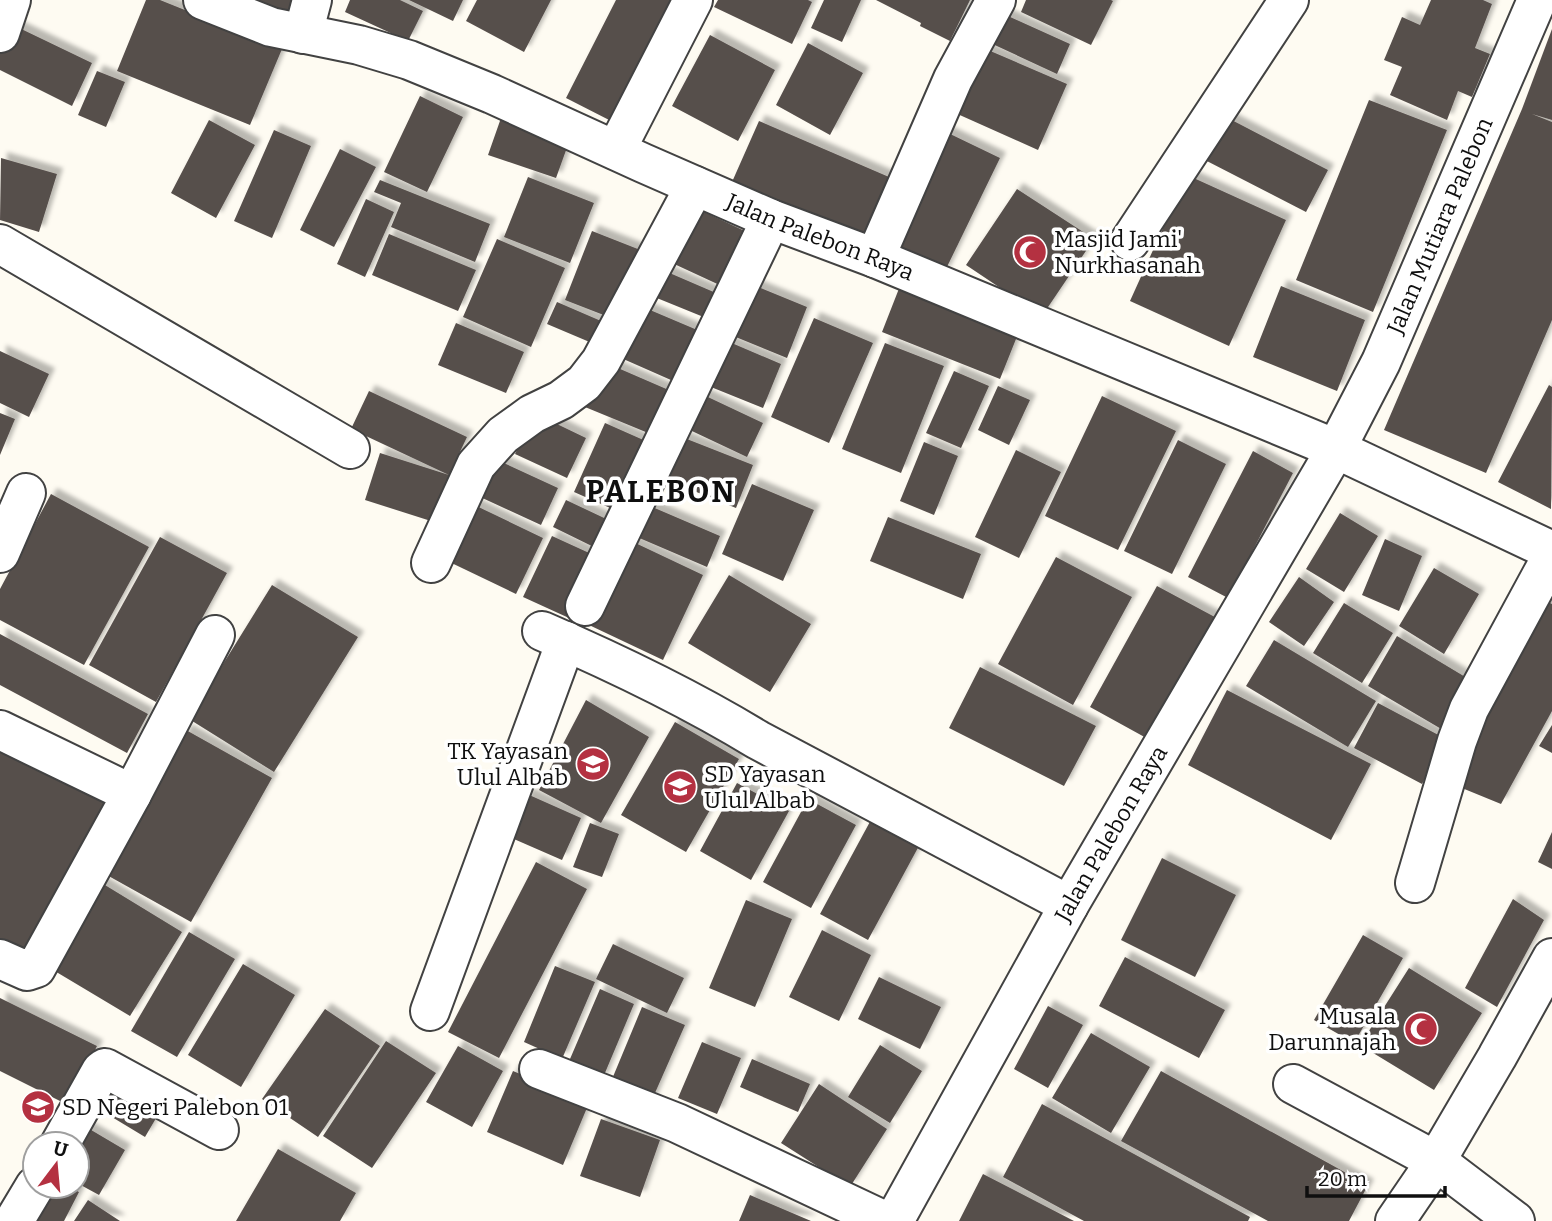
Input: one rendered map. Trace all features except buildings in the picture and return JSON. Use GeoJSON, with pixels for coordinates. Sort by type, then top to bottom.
{"type":"FeatureCollection","features":[{"type":"Feature","properties":{"kind":"street"},"geometry":{"type":"LineString","coordinates":[[0,33],[11,0]]}},
{"type":"Feature","properties":{"kind":"street","name":"Jalan Palebon Raya"},"geometry":{"type":"LineString","coordinates":[[203,0],[279,29],[308,17],[359,45],[409,60],[492,94],[771,219],[875,258],[1336,449],[1552,553]]}},
{"type":"Feature","properties":{"kind":"street"},"geometry":{"type":"LineString","coordinates":[[616,150],[693,0]]}},
{"type":"Feature","properties":{"kind":"street"},"geometry":{"type":"LineString","coordinates":[[875,258],[953,79],[996,0]]}},
{"type":"Feature","properties":{"kind":"street"},"geometry":{"type":"LineString","coordinates":[[1130,241],[1289,0]]}},
{"type":"Feature","properties":{"kind":"street","name":"Jalan Mutiara Palebon"},"geometry":{"type":"LineString","coordinates":[[1336,449],[1381,362],[1537,0]]}},
{"type":"Feature","properties":{"kind":"street"},"geometry":{"type":"LineString","coordinates":[[431,563],[476,465],[503,435],[532,414],[561,401],[584,383],[601,361],[695,186]]}},
{"type":"Feature","properties":{"kind":"street"},"geometry":{"type":"LineString","coordinates":[[585,606],[771,219]]}},
{"type":"Feature","properties":{"kind":"street"},"geometry":{"type":"LineString","coordinates":[[0,244],[350,449]]}},
{"type":"Feature","properties":{"kind":"street","name":"Jalan Palebon Raya"},"geometry":{"type":"LineString","coordinates":[[894,1221],[1069,905],[1336,449]]}},
{"type":"Feature","properties":{"kind":"street"},"geometry":{"type":"LineString","coordinates":[[0,553],[26,493]]}},
{"type":"Feature","properties":{"kind":"street"},"geometry":{"type":"LineString","coordinates":[[1415,883],[1469,709],[1552,553]]}},
{"type":"Feature","properties":{"kind":"street"},"geometry":{"type":"LineString","coordinates":[[0,959],[27,971],[36,968],[132,794],[215,635]]}},
{"type":"Feature","properties":{"kind":"street"},"geometry":{"type":"LineString","coordinates":[[430,1011],[554,636],[708,710],[758,740],[1069,905]]}},
{"type":"Feature","properties":{"kind":"street"},"geometry":{"type":"LineString","coordinates":[[0,730],[132,794]]}},
{"type":"Feature","properties":{"kind":"street"},"geometry":{"type":"LineString","coordinates":[[1395,1221],[1436,1161],[1552,958]]}},
{"type":"Feature","properties":{"kind":"street"},"geometry":{"type":"LineString","coordinates":[[68,1130],[101,1071],[105,1069],[219,1130]]}},
{"type":"Feature","properties":{"kind":"street"},"geometry":{"type":"LineString","coordinates":[[540,1069],[677,1123],[885,1221]]}},
{"type":"Feature","properties":{"kind":"street"},"geometry":{"type":"LineString","coordinates":[[1293,1084],[1436,1161],[1515,1221]]}},
{"type":"Feature","properties":{"kind":"street"},"geometry":{"type":"LineString","coordinates":[[14,1221],[27,1200]]}},
{"type":"Feature","properties":{"kind":"place","name":"Masjid Jami' Nurkhasanah"},"geometry":{"type":"Point","coordinates":[1030,252]}},
{"type":"Feature","properties":{"kind":"place","name":"TK Yayasan Ulul Albab"},"geometry":{"type":"Point","coordinates":[593,764]}},
{"type":"Feature","properties":{"kind":"place","name":"SD Yayasan Ulul Albab"},"geometry":{"type":"Point","coordinates":[680,787]}},
{"type":"Feature","properties":{"kind":"place","name":"Musala Darunnajah"},"geometry":{"type":"Point","coordinates":[1421,1029]}},
{"type":"Feature","properties":{"kind":"place","name":"SD Negeri Palebon 01"},"geometry":{"type":"Point","coordinates":[38,1107]}},
{"type":"Feature","properties":{"kind":"district","name":"PALEBON"},"geometry":{"type":"Point","coordinates":[661,492]}}]}
